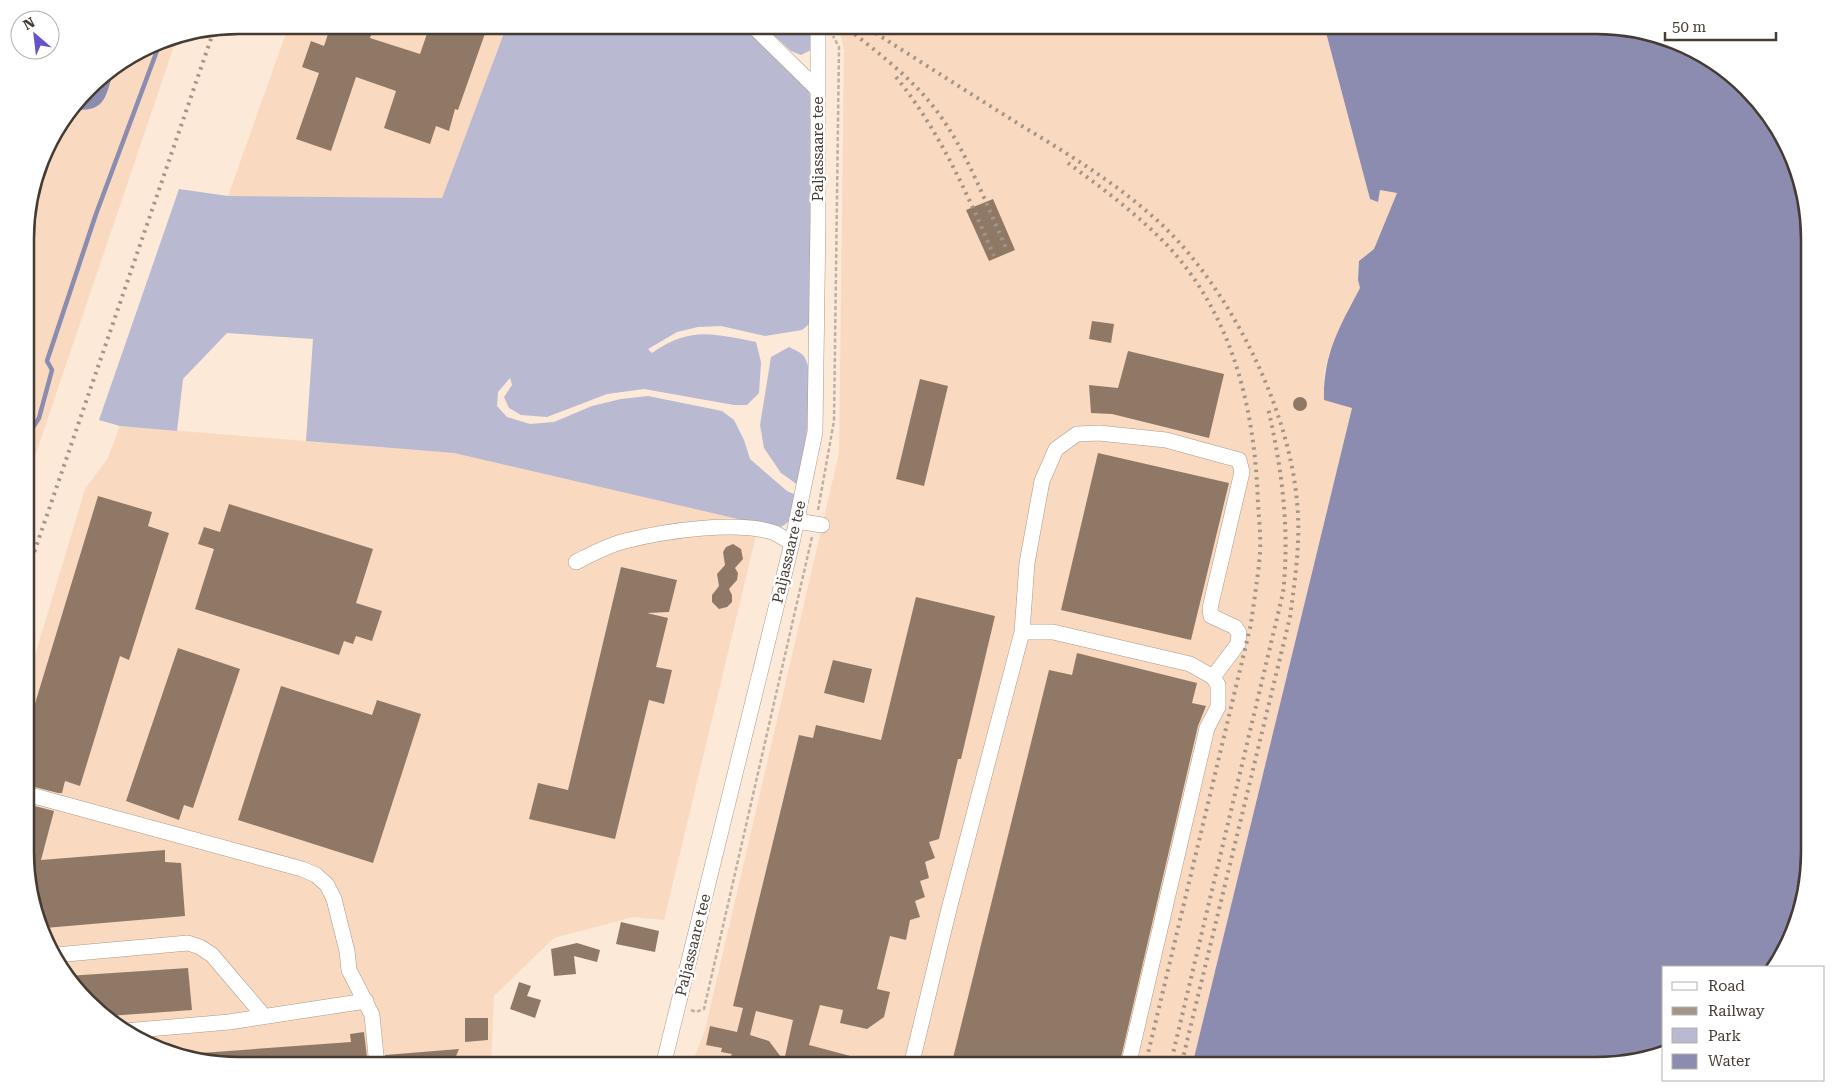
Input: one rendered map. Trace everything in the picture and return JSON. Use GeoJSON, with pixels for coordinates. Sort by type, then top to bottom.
{"type":"FeatureCollection","features":[{"type":"Feature","properties":{"kind":"street"},"geometry":{"type":"LineString","coordinates":[[761,34],[817,89]]}},
{"type":"Feature","properties":{"kind":"street","name":"Paljassaare tee"},"geometry":{"type":"LineString","coordinates":[[665,1057],[792,543],[815,432],[818,34]]}},
{"type":"Feature","properties":{"kind":"street"},"geometry":{"type":"LineString","coordinates":[[914,1057],[949,909],[1022,632],[1027,563],[1042,481],[1056,449],[1077,434],[1099,433],[1166,440],[1239,460],[1242,472],[1210,608],[1211,616],[1235,627],[1239,633],[1238,644],[1214,677]]}},
{"type":"Feature","properties":{"kind":"street"},"geometry":{"type":"LineString","coordinates":[[797,521],[822,525]]}},
{"type":"Feature","properties":{"kind":"street"},"geometry":{"type":"LineString","coordinates":[[576,562],[624,541],[658,534],[703,529],[744,527],[775,534],[792,543]]}},
{"type":"Feature","properties":{"kind":"street"},"geometry":{"type":"LineString","coordinates":[[1022,632],[1054,632],[1190,664],[1214,677],[1218,685],[1218,707],[1207,728],[1130,1057]]}},
{"type":"Feature","properties":{"kind":"street"},"geometry":{"type":"LineString","coordinates":[[34,796],[302,869],[316,876],[327,885],[334,899],[347,951],[349,970],[356,987],[366,1001],[372,1015],[376,1057]]}},
{"type":"Feature","properties":{"kind":"street"},"geometry":{"type":"LineString","coordinates":[[61,955],[188,944],[200,947],[212,955],[264,1016]]}},
{"type":"Feature","properties":{"kind":"street"},"geometry":{"type":"LineString","coordinates":[[136,1030],[229,1022],[366,1001]]}},
{"type":"Feature","properties":{"kind":"shaded area"},"geometry":{"type":"Polygon","coordinates":[[[286,34],[504,34],[442,198],[228,196],[286,34]]]}},
{"type":"Feature","properties":{"kind":"shaded area"},"geometry":{"type":"Polygon","coordinates":[[[840,34],[1326,34],[1370,199],[1380,190],[1397,193],[1374,249],[1359,261],[1358,280],[1360,288],[1329,354],[1324,373],[1324,393],[1352,407],[1194,1057],[694,1057],[705,1030],[839,453],[844,50],[840,34]]]}},
{"type":"Feature","properties":{"kind":"shaded area"},"geometry":{"type":"Polygon","coordinates":[[[174,45],[34,459],[34,225],[41,185],[49,160],[68,125],[85,103],[103,85],[136,61],[160,49],[174,45]]]}},
{"type":"Feature","properties":{"kind":"shaded area"},"geometry":{"type":"Polygon","coordinates":[[[120,426],[454,453],[759,523],[664,920],[633,917],[554,938],[494,996],[491,1057],[225,1057],[185,1050],[160,1042],[136,1030],[103,1006],[85,988],[61,955],[49,931],[38,892],[34,866],[34,659],[85,489],[108,458],[120,426]]]}},
{"type":"Feature","properties":{"kind":"green space"},"geometry":{"type":"Polygon","coordinates":[[[504,34],[756,34],[808,88],[811,99],[813,160],[809,324],[802,330],[765,336],[721,326],[698,327],[677,332],[648,349],[652,353],[666,344],[679,339],[702,334],[756,342],[761,362],[759,393],[747,405],[734,405],[644,389],[607,394],[547,417],[521,415],[509,408],[504,397],[512,385],[510,378],[498,392],[497,406],[507,417],[530,424],[554,422],[592,406],[621,399],[648,396],[722,411],[734,420],[744,440],[750,459],[787,491],[796,495],[791,516],[787,523],[777,528],[454,453],[306,441],[313,339],[227,333],[183,379],[177,431],[120,426],[99,420],[179,189],[228,196],[442,198],[504,34]]]}},
{"type":"Feature","properties":{"kind":"green space"},"geometry":{"type":"Polygon","coordinates":[[[773,34],[811,34],[811,50],[801,55],[791,51],[773,34]]]}},
{"type":"Feature","properties":{"kind":"green space"},"geometry":{"type":"Polygon","coordinates":[[[789,347],[803,355],[808,366],[810,380],[806,438],[798,485],[781,473],[764,448],[760,425],[771,357],[789,347]]]}},
{"type":"Feature","properties":{"kind":"water"},"geometry":{"type":"Polygon","coordinates":[[[1326,34],[1610,34],[1650,41],[1675,49],[1699,61],[1732,85],[1750,103],[1767,125],[1786,160],[1794,185],[1801,225],[1801,866],[1794,906],[1786,931],[1767,966],[1662,966],[1662,1046],[1610,1057],[1194,1057],[1352,408],[1324,400],[1324,384],[1329,355],[1339,329],[1360,288],[1358,280],[1359,261],[1374,249],[1397,193],[1380,190],[1378,202],[1370,199],[1326,34]]]}},
{"type":"Feature","properties":{"kind":"water"},"geometry":{"type":"Polygon","coordinates":[[[112,78],[104,100],[99,105],[85,110],[80,110],[112,78]]]}},
{"type":"Feature","properties":{"kind":"building"},"geometry":{"type":"Polygon","coordinates":[[[328,34],[372,34],[370,38],[420,54],[427,34],[485,34],[458,110],[455,109],[449,131],[436,126],[430,144],[384,128],[396,91],[356,77],[331,151],[296,139],[319,73],[302,67],[311,41],[324,46],[328,34]]]}},
{"type":"Feature","properties":{"kind":"building"},"geometry":{"type":"Polygon","coordinates":[[[993,199],[1015,250],[989,261],[966,210],[993,199]]]}},
{"type":"Feature","properties":{"kind":"building"},"geometry":{"type":"Polygon","coordinates":[[[1092,321],[1114,324],[1111,343],[1089,339],[1092,321]]]}},
{"type":"Feature","properties":{"kind":"building"},"geometry":{"type":"Polygon","coordinates":[[[1128,351],[1224,374],[1209,438],[1112,414],[1091,413],[1089,385],[1118,388],[1128,351]]]}},
{"type":"Feature","properties":{"kind":"building"},"geometry":{"type":"Polygon","coordinates":[[[920,379],[948,386],[924,486],[896,479],[920,379]]]}},
{"type":"Feature","properties":{"kind":"building"},"geometry":{"type":"Polygon","coordinates":[[[1300,397],[1305,399],[1307,404],[1305,409],[1300,411],[1295,409],[1293,404],[1295,399],[1300,397]]]}},
{"type":"Feature","properties":{"kind":"building"},"geometry":{"type":"Polygon","coordinates":[[[1098,453],[1229,483],[1191,640],[1061,610],[1098,453]]]}},
{"type":"Feature","properties":{"kind":"building"},"geometry":{"type":"Polygon","coordinates":[[[98,496],[152,512],[148,526],[169,533],[129,660],[120,656],[80,786],[65,781],[62,793],[34,787],[34,707],[98,496]]]}},
{"type":"Feature","properties":{"kind":"building"},"geometry":{"type":"Polygon","coordinates":[[[229,504],[373,549],[356,603],[382,611],[372,641],[356,636],[353,644],[344,641],[339,655],[195,609],[214,549],[198,544],[204,527],[220,532],[229,504]]]}},
{"type":"Feature","properties":{"kind":"building"},"geometry":{"type":"Polygon","coordinates":[[[733,544],[741,549],[743,559],[735,568],[738,573],[737,580],[729,589],[732,595],[732,602],[727,607],[719,609],[712,602],[712,595],[719,586],[717,574],[725,565],[723,552],[726,547],[733,544]]]}},
{"type":"Feature","properties":{"kind":"building"},"geometry":{"type":"Polygon","coordinates":[[[621,567],[677,580],[669,612],[647,613],[668,618],[656,667],[672,670],[664,704],[649,700],[615,839],[529,819],[538,783],[568,790],[621,567]]]}},
{"type":"Feature","properties":{"kind":"building"},"geometry":{"type":"Polygon","coordinates":[[[916,597],[995,616],[961,759],[958,759],[939,839],[929,842],[935,858],[925,862],[929,878],[920,881],[925,897],[915,901],[920,917],[910,920],[906,940],[890,936],[877,989],[890,992],[884,1017],[867,1029],[840,1023],[843,1010],[820,1005],[809,1045],[854,1057],[785,1057],[793,1020],[756,1011],[750,1035],[769,1041],[781,1057],[733,1057],[731,1056],[732,1054],[721,1052],[722,1048],[706,1045],[710,1026],[737,1032],[743,1008],[733,1006],[799,735],[813,738],[816,725],[881,740],[916,597]]]}},
{"type":"Feature","properties":{"kind":"building"},"geometry":{"type":"Polygon","coordinates":[[[178,648],[240,669],[193,808],[184,805],[179,820],[126,801],[178,648]]]}},
{"type":"Feature","properties":{"kind":"building"},"geometry":{"type":"Polygon","coordinates":[[[1077,653],[1197,683],[1192,703],[1206,706],[1198,726],[1121,1057],[953,1057],[1049,670],[1072,675],[1077,653]]]}},
{"type":"Feature","properties":{"kind":"building"},"geometry":{"type":"Polygon","coordinates":[[[833,660],[872,669],[864,703],[824,693],[833,660]]]}},
{"type":"Feature","properties":{"kind":"building"},"geometry":{"type":"Polygon","coordinates":[[[281,686],[372,715],[377,700],[421,714],[373,863],[238,820],[281,686]]]}},
{"type":"Feature","properties":{"kind":"building"},"geometry":{"type":"Polygon","coordinates":[[[34,806],[54,811],[41,860],[165,850],[165,862],[181,863],[185,916],[48,928],[41,906],[34,866],[34,806]]]}},
{"type":"Feature","properties":{"kind":"building"},"geometry":{"type":"Polygon","coordinates":[[[621,922],[659,931],[655,952],[616,944],[621,922]]]}},
{"type":"Feature","properties":{"kind":"building"},"geometry":{"type":"Polygon","coordinates":[[[577,943],[600,950],[597,962],[574,956],[576,974],[554,976],[551,949],[577,943]]]}},
{"type":"Feature","properties":{"kind":"building"},"geometry":{"type":"Polygon","coordinates":[[[188,968],[192,1010],[115,1016],[85,988],[75,975],[188,968]]]}},
{"type":"Feature","properties":{"kind":"building"},"geometry":{"type":"Polygon","coordinates":[[[519,982],[531,986],[527,996],[541,1000],[535,1018],[510,1009],[519,982]]]}},
{"type":"Feature","properties":{"kind":"building"},"geometry":{"type":"Polygon","coordinates":[[[465,1018],[488,1018],[488,1040],[465,1042],[465,1018]]]}},
{"type":"Feature","properties":{"kind":"building"},"geometry":{"type":"Polygon","coordinates":[[[364,1032],[367,1057],[225,1057],[200,1053],[351,1042],[350,1034],[364,1032]]]}},
{"type":"Feature","properties":{"kind":"building"},"geometry":{"type":"Polygon","coordinates":[[[459,1049],[456,1057],[385,1057],[385,1055],[459,1049]]]}},
{"type":"Feature","properties":{"kind":"waterway"},"geometry":{"type":"LineString","coordinates":[[34,426],[39,418],[52,370],[47,361],[96,214],[157,50]]}},
{"type":"Feature","properties":{"kind":"railway"},"geometry":{"type":"LineString","coordinates":[[854,34],[916,86],[936,110],[967,160],[1007,250]]}},
{"type":"Feature","properties":{"kind":"railway"},"geometry":{"type":"LineString","coordinates":[[877,34],[1084,165],[1135,202],[1178,241],[1204,273],[1228,308],[1249,346],[1267,385],[1281,425],[1291,464],[1298,517],[1297,560],[1290,617],[1183,1057]]}},
{"type":"Feature","properties":{"kind":"railway"},"geometry":{"type":"LineString","coordinates":[[34,553],[212,36]]}},
{"type":"Feature","properties":{"kind":"railway"},"geometry":{"type":"LineString","coordinates":[[896,77],[926,118],[939,140],[994,256]]}},
{"type":"Feature","properties":{"kind":"railway"},"geometry":{"type":"LineString","coordinates":[[1068,163],[1119,202],[1156,234],[1190,273],[1209,302],[1224,333],[1236,366],[1252,433],[1256,469],[1260,547],[1251,624],[1147,1057]]}},
{"type":"Feature","properties":{"kind":"railway"},"geometry":{"type":"LineString","coordinates":[[1172,1057],[1283,593],[1286,546],[1285,523],[1281,477],[1268,408]]}}]}
